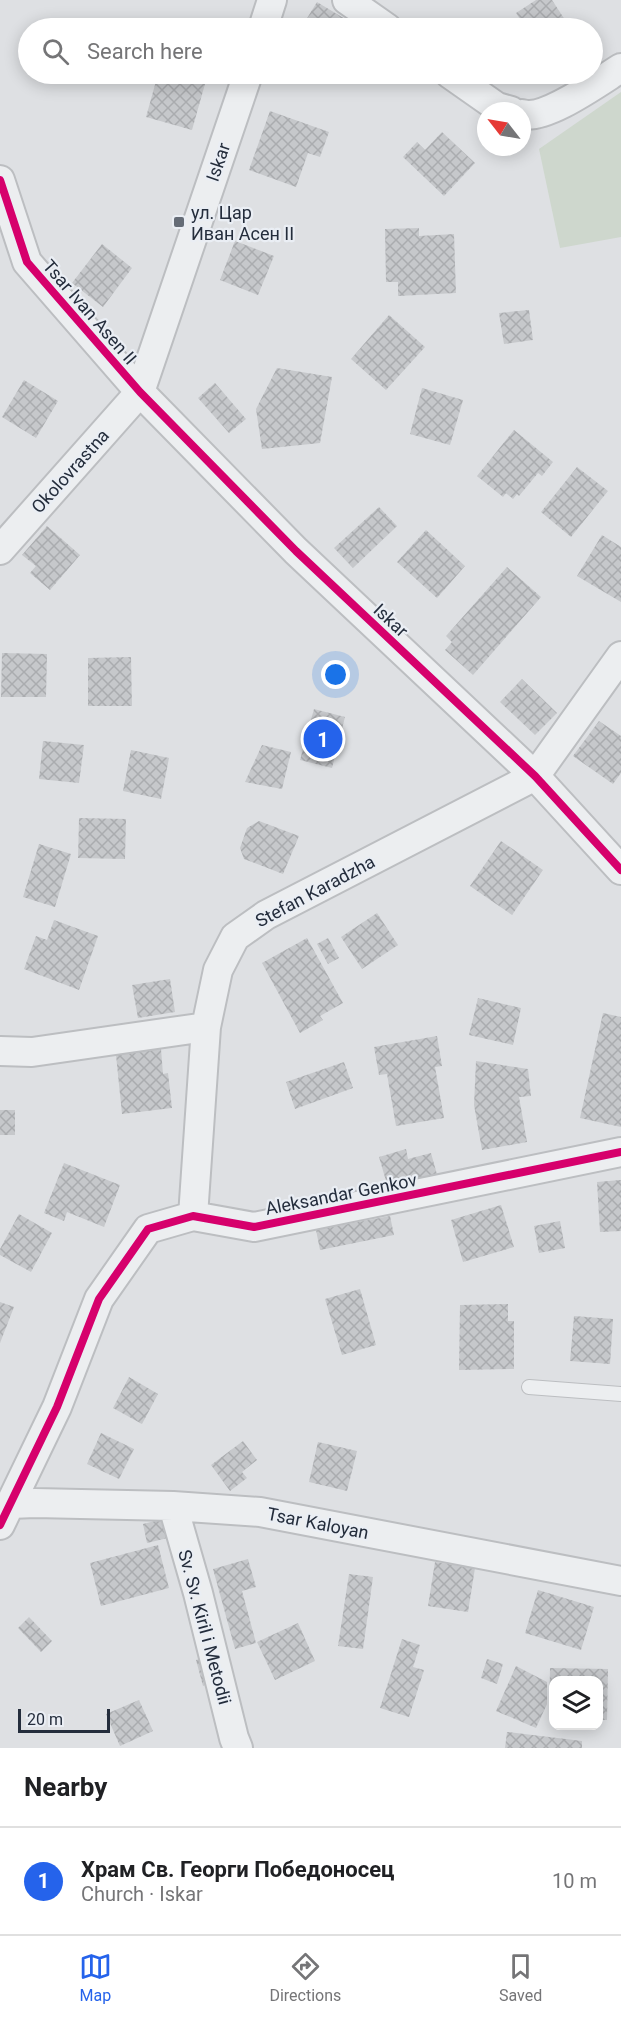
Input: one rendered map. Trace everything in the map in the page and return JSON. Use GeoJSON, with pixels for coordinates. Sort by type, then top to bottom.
{"type":"FeatureCollection","features":[{"type":"Feature","properties":{"kind":"street"},"geometry":{"type":"LineString","coordinates":[[266,18],[272,0]]}},
{"type":"Feature","properties":{"kind":"street"},"geometry":{"type":"LineString","coordinates":[[347,0],[373,18]]}},
{"type":"Feature","properties":{"kind":"street"},"geometry":{"type":"LineString","coordinates":[[603,79],[621,68]]}},
{"type":"Feature","properties":{"kind":"street","name":"Iskar"},"geometry":{"type":"LineString","coordinates":[[245,84],[140,392],[296,551],[536,776],[621,870]]}},
{"type":"Feature","properties":{"kind":"street"},"geometry":{"type":"LineString","coordinates":[[464,84],[490,102]]}},
{"type":"Feature","properties":{"kind":"street"},"geometry":{"type":"LineString","coordinates":[[531,115],[555,108],[595,84]]}},
{"type":"Feature","properties":{"kind":"street","name":"Tsar Ivan Asen II"},"geometry":{"type":"LineString","coordinates":[[0,180],[27,262],[140,392]]}},
{"type":"Feature","properties":{"kind":"street","name":"Okolovrastna"},"geometry":{"type":"LineString","coordinates":[[0,550],[140,392]]}},
{"type":"Feature","properties":{"kind":"street","name":"Stefan Karadzha"},"geometry":{"type":"LineString","coordinates":[[193,1216],[206,1028],[218,970],[235,936],[266,915],[536,776],[621,656]]}},
{"type":"Feature","properties":{"kind":"street"},"geometry":{"type":"LineString","coordinates":[[0,1051],[32,1052],[206,1028]]}},
{"type":"Feature","properties":{"kind":"street","name":"Aleksandar Genkov"},"geometry":{"type":"LineString","coordinates":[[5,1515],[57,1407],[99,1299],[148,1228],[193,1216],[254,1227],[621,1152]]}},
{"type":"Feature","properties":{"kind":"street","name":"Tsar Kaloyan"},"geometry":{"type":"LineString","coordinates":[[5,1515],[36,1503],[173,1506],[260,1512],[621,1581]]}},
{"type":"Feature","properties":{"kind":"street","name":"Sv. Sv. Kiril i Metodii"},"geometry":{"type":"LineString","coordinates":[[173,1506],[238,1748]]}},
{"type":"Feature","properties":{"kind":"lane"},"geometry":{"type":"LineString","coordinates":[[529,1387],[621,1394]]}},
{"type":"Feature","properties":{"kind":"shaded area"},"geometry":{"type":"Polygon","coordinates":[[[621,92],[621,237],[560,248],[539,149],[621,92]]]}},
{"type":"Feature","properties":{"kind":"building"},"geometry":{"type":"Polygon","coordinates":[[[536,0],[552,0],[564,18],[519,18],[516,13],[536,0]]]}},
{"type":"Feature","properties":{"kind":"building"},"geometry":{"type":"Polygon","coordinates":[[[317,2],[343,18],[307,18],[317,2]]]}},
{"type":"Feature","properties":{"kind":"building"},"geometry":{"type":"Polygon","coordinates":[[[155,84],[205,84],[192,130],[146,117],[155,84]]]}},
{"type":"Feature","properties":{"kind":"building"},"geometry":{"type":"Polygon","coordinates":[[[270,111],[329,132],[320,157],[308,153],[296,187],[249,170],[270,111]]]}},
{"type":"Feature","properties":{"kind":"building"},"geometry":{"type":"Polygon","coordinates":[[[442,132],[475,163],[444,196],[403,157],[417,142],[425,150],[442,132]]]}},
{"type":"Feature","properties":{"kind":"building"},"geometry":{"type":"Polygon","coordinates":[[[419,228],[419,236],[454,234],[456,293],[398,296],[398,282],[386,282],[385,229],[419,228]]]}},
{"type":"Feature","properties":{"kind":"building"},"geometry":{"type":"Polygon","coordinates":[[[235,241],[274,256],[258,295],[220,280],[235,241]]]}},
{"type":"Feature","properties":{"kind":"building"},"geometry":{"type":"Polygon","coordinates":[[[102,244],[132,268],[103,307],[72,283],[102,244]]]}},
{"type":"Feature","properties":{"kind":"building"},"geometry":{"type":"Polygon","coordinates":[[[529,310],[533,340],[504,344],[499,313],[529,310]]]}},
{"type":"Feature","properties":{"kind":"building"},"geometry":{"type":"Polygon","coordinates":[[[389,315],[425,347],[386,390],[351,359],[389,315]]]}},
{"type":"Feature","properties":{"kind":"building"},"geometry":{"type":"Polygon","coordinates":[[[277,368],[332,377],[320,443],[262,449],[256,409],[277,368]]]}},
{"type":"Feature","properties":{"kind":"building"},"geometry":{"type":"Polygon","coordinates":[[[24,380],[58,401],[36,438],[2,417],[24,380]]]}},
{"type":"Feature","properties":{"kind":"building"},"geometry":{"type":"Polygon","coordinates":[[[215,383],[246,419],[229,433],[198,398],[215,383]]]}},
{"type":"Feature","properties":{"kind":"building"},"geometry":{"type":"Polygon","coordinates":[[[422,388],[463,400],[450,445],[410,434],[422,388]]]}},
{"type":"Feature","properties":{"kind":"building"},"geometry":{"type":"Polygon","coordinates":[[[514,430],[553,462],[542,476],[538,473],[519,496],[517,494],[513,499],[506,493],[503,497],[477,476],[514,430]]]}},
{"type":"Feature","properties":{"kind":"building"},"geometry":{"type":"Polygon","coordinates":[[[577,467],[608,491],[571,537],[541,512],[577,467]]]}},
{"type":"Feature","properties":{"kind":"building"},"geometry":{"type":"Polygon","coordinates":[[[379,507],[397,526],[353,568],[334,548],[379,507]]]}},
{"type":"Feature","properties":{"kind":"building"},"geometry":{"type":"Polygon","coordinates":[[[47,526],[80,555],[50,590],[30,573],[36,566],[22,555],[47,526]]]}},
{"type":"Feature","properties":{"kind":"building"},"geometry":{"type":"Polygon","coordinates":[[[426,530],[465,566],[437,598],[397,562],[426,530]]]}},
{"type":"Feature","properties":{"kind":"building"},"geometry":{"type":"Polygon","coordinates":[[[602,535],[621,547],[621,602],[577,576],[602,535]]]}},
{"type":"Feature","properties":{"kind":"building"},"geometry":{"type":"Polygon","coordinates":[[[507,567],[541,597],[473,675],[445,650],[452,642],[446,636],[507,567]]]}},
{"type":"Feature","properties":{"kind":"building"},"geometry":{"type":"Polygon","coordinates":[[[2,653],[47,654],[46,697],[1,697],[2,653]]]}},
{"type":"Feature","properties":{"kind":"building"},"geometry":{"type":"Polygon","coordinates":[[[131,657],[132,706],[88,706],[88,658],[131,657]]]}},
{"type":"Feature","properties":{"kind":"building"},"geometry":{"type":"Polygon","coordinates":[[[522,679],[557,713],[535,735],[500,702],[522,679]]]}},
{"type":"Feature","properties":{"kind":"building"},"geometry":{"type":"Polygon","coordinates":[[[314,709],[345,717],[332,768],[300,760],[314,709]]]}},
{"type":"Feature","properties":{"kind":"building"},"geometry":{"type":"Polygon","coordinates":[[[599,721],[621,736],[621,773],[613,784],[573,756],[599,721]]]}},
{"type":"Feature","properties":{"kind":"building"},"geometry":{"type":"Polygon","coordinates":[[[43,741],[84,745],[79,783],[39,779],[43,741]]]}},
{"type":"Feature","properties":{"kind":"building"},"geometry":{"type":"Polygon","coordinates":[[[262,745],[291,752],[282,789],[245,782],[262,745]]]}},
{"type":"Feature","properties":{"kind":"building"},"geometry":{"type":"Polygon","coordinates":[[[131,750],[169,758],[161,799],[123,791],[131,750]]]}},
{"type":"Feature","properties":{"kind":"building"},"geometry":{"type":"Polygon","coordinates":[[[79,818],[126,819],[125,859],[78,858],[79,818]]]}},
{"type":"Feature","properties":{"kind":"building"},"geometry":{"type":"Polygon","coordinates":[[[259,821],[299,836],[283,874],[244,859],[240,848],[247,828],[259,821]]]}},
{"type":"Feature","properties":{"kind":"building"},"geometry":{"type":"Polygon","coordinates":[[[501,841],[543,870],[512,915],[470,886],[501,841]]]}},
{"type":"Feature","properties":{"kind":"building"},"geometry":{"type":"Polygon","coordinates":[[[39,844],[71,854],[55,907],[23,897],[39,844]]]}},
{"type":"Feature","properties":{"kind":"building"},"geometry":{"type":"Polygon","coordinates":[[[377,913],[398,945],[362,969],[341,937],[377,913]]]}},
{"type":"Feature","properties":{"kind":"building"},"geometry":{"type":"Polygon","coordinates":[[[54,920],[98,936],[79,990],[24,969],[36,936],[47,940],[54,920]]]}},
{"type":"Feature","properties":{"kind":"building"},"geometry":{"type":"Polygon","coordinates":[[[307,938],[343,1003],[320,1016],[323,1020],[300,1033],[262,963],[307,938]]]}},
{"type":"Feature","properties":{"kind":"building"},"geometry":{"type":"Polygon","coordinates":[[[328,938],[339,958],[328,964],[317,944],[328,938]]]}},
{"type":"Feature","properties":{"kind":"building"},"geometry":{"type":"Polygon","coordinates":[[[170,979],[175,1012],[138,1018],[132,985],[170,979]]]}},
{"type":"Feature","properties":{"kind":"building"},"geometry":{"type":"Polygon","coordinates":[[[478,998],[521,1008],[513,1045],[469,1035],[478,998]]]}},
{"type":"Feature","properties":{"kind":"building"},"geometry":{"type":"Polygon","coordinates":[[[603,1013],[621,1017],[621,1127],[580,1118],[603,1013]]]}},
{"type":"Feature","properties":{"kind":"building"},"geometry":{"type":"Polygon","coordinates":[[[437,1036],[442,1066],[435,1067],[444,1118],[396,1126],[387,1074],[379,1075],[374,1047],[437,1036]]]}},
{"type":"Feature","properties":{"kind":"building"},"geometry":{"type":"Polygon","coordinates":[[[161,1049],[163,1074],[168,1073],[172,1108],[122,1114],[116,1055],[161,1049]]]}},
{"type":"Feature","properties":{"kind":"building"},"geometry":{"type":"Polygon","coordinates":[[[476,1061],[528,1069],[531,1096],[519,1097],[527,1142],[482,1150],[474,1105],[476,1061]]]}},
{"type":"Feature","properties":{"kind":"building"},"geometry":{"type":"Polygon","coordinates":[[[344,1062],[353,1088],[295,1109],[286,1082],[344,1062]]]}},
{"type":"Feature","properties":{"kind":"building"},"geometry":{"type":"Polygon","coordinates":[[[0,1110],[15,1110],[15,1135],[0,1135],[0,1110]]]}},
{"type":"Feature","properties":{"kind":"building"},"geometry":{"type":"Polygon","coordinates":[[[406,1149],[408,1159],[431,1153],[438,1178],[389,1191],[379,1157],[406,1149]]]}},
{"type":"Feature","properties":{"kind":"building"},"geometry":{"type":"Polygon","coordinates":[[[64,1163],[120,1185],[104,1227],[67,1212],[64,1221],[44,1213],[64,1163]]]}},
{"type":"Feature","properties":{"kind":"building"},"geometry":{"type":"Polygon","coordinates":[[[621,1180],[621,1231],[600,1232],[597,1182],[621,1180]]]}},
{"type":"Feature","properties":{"kind":"building"},"geometry":{"type":"Polygon","coordinates":[[[501,1205],[514,1247],[463,1262],[451,1220],[501,1205]]]}},
{"type":"Feature","properties":{"kind":"building"},"geometry":{"type":"Polygon","coordinates":[[[19,1214],[52,1233],[31,1272],[0,1255],[0,1249],[19,1214]]]}},
{"type":"Feature","properties":{"kind":"building"},"geometry":{"type":"Polygon","coordinates":[[[390,1216],[394,1235],[320,1250],[316,1230],[390,1216]]]}},
{"type":"Feature","properties":{"kind":"building"},"geometry":{"type":"Polygon","coordinates":[[[560,1221],[565,1248],[539,1253],[534,1226],[560,1221]]]}},
{"type":"Feature","properties":{"kind":"building"},"geometry":{"type":"Polygon","coordinates":[[[360,1289],[376,1345],[342,1355],[325,1299],[360,1289]]]}},
{"type":"Feature","properties":{"kind":"building"},"geometry":{"type":"Polygon","coordinates":[[[0,1302],[14,1307],[0,1343],[0,1302]]]}},
{"type":"Feature","properties":{"kind":"building"},"geometry":{"type":"Polygon","coordinates":[[[508,1304],[508,1321],[514,1321],[514,1369],[459,1370],[460,1305],[508,1304]]]}},
{"type":"Feature","properties":{"kind":"building"},"geometry":{"type":"Polygon","coordinates":[[[574,1316],[613,1319],[610,1364],[570,1361],[574,1316]]]}},
{"type":"Feature","properties":{"kind":"building"},"geometry":{"type":"Polygon","coordinates":[[[129,1377],[158,1394],[142,1424],[113,1408],[129,1377]]]}},
{"type":"Feature","properties":{"kind":"building"},"geometry":{"type":"Polygon","coordinates":[[[101,1433],[134,1449],[119,1479],[87,1464],[101,1433]]]}},
{"type":"Feature","properties":{"kind":"building"},"geometry":{"type":"Polygon","coordinates":[[[243,1441],[257,1460],[242,1472],[247,1478],[230,1491],[211,1465],[243,1441]]]}},
{"type":"Feature","properties":{"kind":"building"},"geometry":{"type":"Polygon","coordinates":[[[318,1442],[357,1451],[347,1491],[309,1482],[318,1442]]]}},
{"type":"Feature","properties":{"kind":"building"},"geometry":{"type":"Polygon","coordinates":[[[171,1517],[176,1536],[147,1543],[143,1524],[171,1517]]]}},
{"type":"Feature","properties":{"kind":"building"},"geometry":{"type":"Polygon","coordinates":[[[158,1545],[169,1588],[101,1606],[90,1563],[158,1545]]]}},
{"type":"Feature","properties":{"kind":"building"},"geometry":{"type":"Polygon","coordinates":[[[248,1559],[256,1587],[242,1591],[256,1643],[235,1649],[213,1569],[248,1559]]]}},
{"type":"Feature","properties":{"kind":"building"},"geometry":{"type":"Polygon","coordinates":[[[435,1562],[475,1568],[468,1612],[428,1606],[435,1562]]]}},
{"type":"Feature","properties":{"kind":"building"},"geometry":{"type":"Polygon","coordinates":[[[349,1574],[373,1577],[363,1649],[338,1646],[349,1574]]]}},
{"type":"Feature","properties":{"kind":"building"},"geometry":{"type":"Polygon","coordinates":[[[538,1590],[594,1607],[581,1650],[525,1633],[538,1590]]]}},
{"type":"Feature","properties":{"kind":"building"},"geometry":{"type":"Polygon","coordinates":[[[29,1617],[52,1641],[41,1652],[18,1628],[29,1617]]]}},
{"type":"Feature","properties":{"kind":"building"},"geometry":{"type":"Polygon","coordinates":[[[298,1623],[315,1661],[275,1680],[257,1642],[298,1623]]]}},
{"type":"Feature","properties":{"kind":"building"},"geometry":{"type":"Polygon","coordinates":[[[402,1639],[420,1645],[413,1667],[424,1670],[409,1717],[380,1708],[402,1639]]]}},
{"type":"Feature","properties":{"kind":"building"},"geometry":{"type":"Polygon","coordinates":[[[209,1656],[217,1681],[203,1686],[196,1660],[209,1656]]]}},
{"type":"Feature","properties":{"kind":"building"},"geometry":{"type":"Polygon","coordinates":[[[487,1659],[503,1664],[497,1684],[481,1678],[487,1659]]]}},
{"type":"Feature","properties":{"kind":"building"},"geometry":{"type":"Polygon","coordinates":[[[516,1666],[547,1682],[547,1704],[536,1728],[496,1711],[516,1666]]]}},
{"type":"Feature","properties":{"kind":"building"},"geometry":{"type":"Polygon","coordinates":[[[550,1668],[608,1669],[607,1720],[603,1720],[603,1676],[550,1676],[550,1668]]]}},
{"type":"Feature","properties":{"kind":"building"},"geometry":{"type":"Polygon","coordinates":[[[139,1700],[153,1731],[120,1746],[106,1714],[139,1700]]]}},
{"type":"Feature","properties":{"kind":"building"},"geometry":{"type":"Polygon","coordinates":[[[507,1732],[582,1741],[582,1748],[505,1748],[507,1732]]]}},
{"type":"Feature","properties":{"kind":"cycle path"},"geometry":{"type":"LineString","coordinates":[[0,180],[27,262],[140,392],[296,551],[535,776],[621,870]]}},
{"type":"Feature","properties":{"kind":"cycle path"},"geometry":{"type":"LineString","coordinates":[[0,1525],[57,1407],[99,1299],[148,1229],[193,1216],[254,1227],[621,1152]]}},
{"type":"Feature","properties":{"kind":"place","name":"ул. Цар Иван Асен ІІ"},"geometry":{"type":"Point","coordinates":[179,222]}},
{"type":"Feature","properties":{"kind":"place","name":"Храм Св. Георги Победоносец"},"geometry":{"type":"Point","coordinates":[323,739]}}]}
